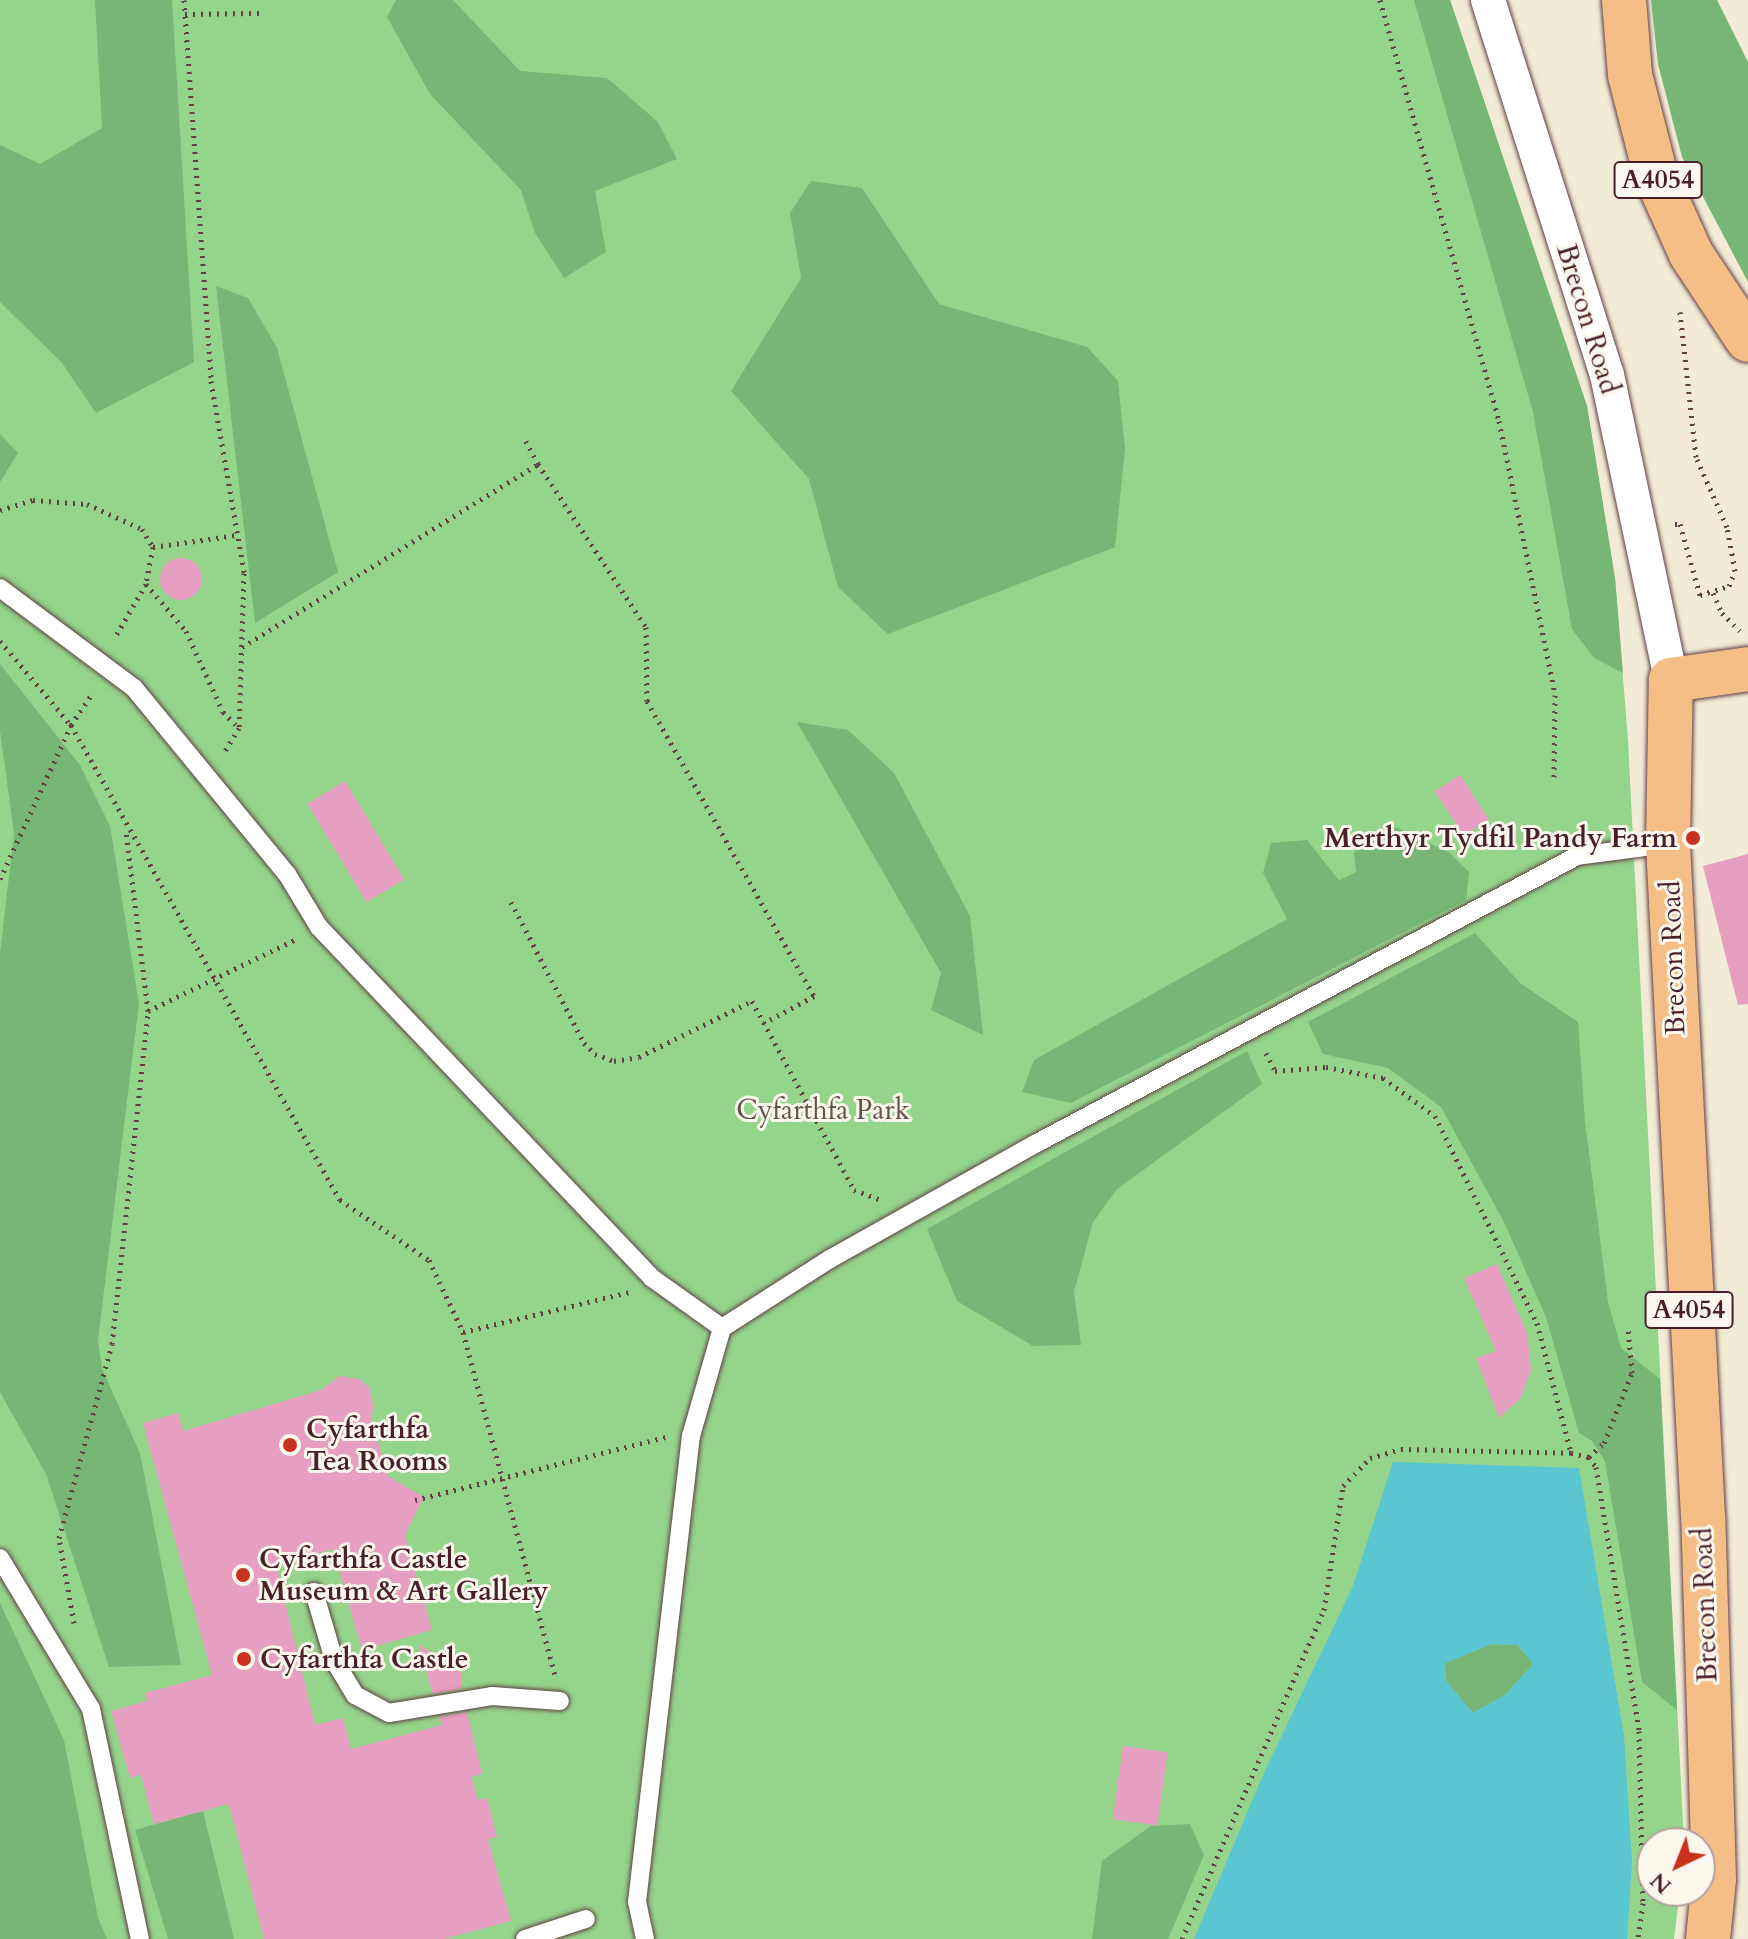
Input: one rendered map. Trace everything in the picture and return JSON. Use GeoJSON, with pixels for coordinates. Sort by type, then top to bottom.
{"type":"FeatureCollection","features":[{"type":"Feature","properties":{"kind":"main road","name":"A4054"},"geometry":{"type":"LineString","coordinates":[[1624,0],[1630,75],[1656,176],[1691,254],[1748,340]]}},
{"type":"Feature","properties":{"kind":"main road"},"geometry":{"type":"LineString","coordinates":[[1671,680],[1748,669]]}},
{"type":"Feature","properties":{"kind":"main road","name":"Brecon Road"},"geometry":{"type":"LineString","coordinates":[[1671,680],[1668,844],[1703,1532],[1714,1879],[1708,1939]]}},
{"type":"Feature","properties":{"kind":"street","name":"Brecon Road"},"geometry":{"type":"LineString","coordinates":[[1488,0],[1607,375],[1671,680]]}},
{"type":"Feature","properties":{"kind":"lane"},"geometry":{"type":"LineString","coordinates":[[0,588],[134,688],[287,874],[319,927],[652,1278],[722,1328]]}},
{"type":"Feature","properties":{"kind":"lane"},"geometry":{"type":"LineString","coordinates":[[645,1939],[637,1902],[691,1436],[722,1328],[898,1223],[1577,856],[1668,844]]}},
{"type":"Feature","properties":{"kind":"lane"},"geometry":{"type":"LineString","coordinates":[[0,1558],[91,1709],[140,1939]]}},
{"type":"Feature","properties":{"kind":"lane"},"geometry":{"type":"LineString","coordinates":[[314,1592],[334,1660],[355,1695],[389,1713],[492,1696],[560,1701]]}},
{"type":"Feature","properties":{"kind":"lane"},"geometry":{"type":"LineString","coordinates":[[525,1939],[586,1919]]}},
{"type":"Feature","properties":{"kind":"path"},"geometry":{"type":"LineString","coordinates":[[184,0],[211,381],[244,573],[239,728],[209,779]]}},
{"type":"Feature","properties":{"kind":"path"},"geometry":{"type":"LineString","coordinates":[[1380,0],[1499,421],[1555,695],[1554,777]]}},
{"type":"Feature","properties":{"kind":"path"},"geometry":{"type":"LineString","coordinates":[[185,14],[261,13]]}},
{"type":"Feature","properties":{"kind":"path"},"geometry":{"type":"LineString","coordinates":[[1641,531],[1680,524],[1700,595],[1729,586],[1735,571],[1727,527],[1696,457],[1677,281],[1691,254]]}},
{"type":"Feature","properties":{"kind":"path"},"geometry":{"type":"LineString","coordinates":[[524,438],[646,627],[647,701],[814,996],[764,1023]]}},
{"type":"Feature","properties":{"kind":"path"},"geometry":{"type":"LineString","coordinates":[[242,647],[538,464]]}},
{"type":"Feature","properties":{"kind":"path"},"geometry":{"type":"LineString","coordinates":[[0,510],[33,500],[87,504],[142,529],[153,547],[146,584],[114,640],[107,667],[71,725],[0,879]]}},
{"type":"Feature","properties":{"kind":"path"},"geometry":{"type":"LineString","coordinates":[[153,547],[237,535]]}},
{"type":"Feature","properties":{"kind":"path"},"geometry":{"type":"LineString","coordinates":[[146,584],[186,631],[223,712],[239,728]]}},
{"type":"Feature","properties":{"kind":"path"},"geometry":{"type":"LineString","coordinates":[[1713,593],[1722,613],[1748,639]]}},
{"type":"Feature","properties":{"kind":"path"},"geometry":{"type":"LineString","coordinates":[[0,641],[71,725],[125,829],[217,978],[340,1200],[429,1260],[463,1332],[506,1479],[560,1701]]}},
{"type":"Feature","properties":{"kind":"path"},"geometry":{"type":"LineString","coordinates":[[76,1629],[59,1538],[112,1344],[148,1011],[125,829]]}},
{"type":"Feature","properties":{"kind":"path"},"geometry":{"type":"LineString","coordinates":[[511,902],[584,1043],[595,1054],[614,1061],[639,1057],[752,1001],[854,1190],[873,1194],[898,1223]]}},
{"type":"Feature","properties":{"kind":"path"},"geometry":{"type":"LineString","coordinates":[[148,1011],[319,927]]}},
{"type":"Feature","properties":{"kind":"path"},"geometry":{"type":"LineString","coordinates":[[1254,1030],[1275,1071],[1326,1067],[1383,1078],[1435,1116],[1537,1323],[1571,1453]]}},
{"type":"Feature","properties":{"kind":"path"},"geometry":{"type":"LineString","coordinates":[[463,1332],[640,1289],[652,1278]]}},
{"type":"Feature","properties":{"kind":"path"},"geometry":{"type":"LineString","coordinates":[[1589,1457],[1604,1443],[1632,1373],[1628,1327]]}},
{"type":"Feature","properties":{"kind":"path"},"geometry":{"type":"LineString","coordinates":[[415,1500],[673,1435],[691,1436]]}},
{"type":"Feature","properties":{"kind":"path"},"geometry":{"type":"LineString","coordinates":[[1182,1939],[1324,1610],[1343,1486],[1370,1458],[1401,1449],[1571,1453],[1589,1457],[1596,1467],[1639,1731],[1643,1903],[1638,1939]]}},
{"type":"Feature","properties":{"kind":"green space","name":"Cyfarthfa Park"},"geometry":{"type":"Polygon","coordinates":[[[0,0],[1450,0],[1587,406],[1615,578],[1628,740],[1683,1827],[1636,1827],[1636,1907],[1678,1907],[1674,1939],[0,1939],[0,0]]]}},
{"type":"Feature","properties":{"kind":"green space"},"geometry":{"type":"Polygon","coordinates":[[[95,0],[172,0],[194,362],[96,413],[62,363],[0,302],[0,145],[40,164],[102,128],[95,0]]]}},
{"type":"Feature","properties":{"kind":"green space"},"geometry":{"type":"Polygon","coordinates":[[[396,0],[453,0],[520,71],[607,78],[658,122],[677,159],[595,191],[606,252],[564,278],[535,233],[521,190],[430,94],[387,17],[396,0]]]}},
{"type":"Feature","properties":{"kind":"green space"},"geometry":{"type":"Polygon","coordinates":[[[1414,0],[1450,0],[1587,406],[1615,578],[1623,673],[1594,658],[1572,629],[1533,412],[1414,0]]]}},
{"type":"Feature","properties":{"kind":"green space"},"geometry":{"type":"Polygon","coordinates":[[[1651,0],[1717,0],[1748,62],[1748,282],[1682,157],[1658,64],[1651,0]]]}},
{"type":"Feature","properties":{"kind":"green space"},"geometry":{"type":"Polygon","coordinates":[[[811,181],[862,188],[939,304],[1087,347],[1118,381],[1125,449],[1115,547],[888,634],[838,587],[809,479],[731,391],[801,278],[790,213],[811,181]]]}},
{"type":"Feature","properties":{"kind":"green space"},"geometry":{"type":"Polygon","coordinates":[[[216,286],[248,298],[277,348],[338,572],[255,623],[216,286]]]}},
{"type":"Feature","properties":{"kind":"green space"},"geometry":{"type":"Polygon","coordinates":[[[0,434],[18,453],[0,482],[0,434]]]}},
{"type":"Feature","properties":{"kind":"green space"},"geometry":{"type":"Polygon","coordinates":[[[0,664],[80,765],[110,826],[139,1003],[98,1340],[102,1369],[140,1453],[181,1665],[109,1667],[46,1474],[0,1392],[0,954],[14,833],[0,731],[0,664]]]}},
{"type":"Feature","properties":{"kind":"green space"},"geometry":{"type":"Polygon","coordinates":[[[797,722],[848,730],[894,773],[970,916],[983,1035],[931,1010],[941,973],[797,722]]]}},
{"type":"Feature","properties":{"kind":"green space"},"geometry":{"type":"Polygon","coordinates":[[[1396,827],[1450,853],[1469,872],[1466,900],[1071,1103],[1022,1092],[1034,1060],[1287,919],[1263,873],[1271,843],[1307,840],[1339,880],[1356,872],[1354,852],[1396,827]]]}},
{"type":"Feature","properties":{"kind":"green space"},"geometry":{"type":"Polygon","coordinates":[[[1475,933],[1520,983],[1578,1022],[1585,1121],[1608,1302],[1621,1348],[1660,1379],[1677,1710],[1642,1682],[1605,1461],[1592,1441],[1579,1433],[1546,1317],[1504,1222],[1441,1107],[1388,1068],[1323,1054],[1308,1022],[1475,933]]]}},
{"type":"Feature","properties":{"kind":"green space"},"geometry":{"type":"Polygon","coordinates":[[[1247,1051],[1262,1084],[1117,1189],[1093,1222],[1074,1292],[1081,1345],[1033,1346],[957,1301],[927,1229],[1247,1051]]]}},
{"type":"Feature","properties":{"kind":"green space"},"geometry":{"type":"Polygon","coordinates":[[[0,1603],[64,1740],[98,1918],[107,1939],[0,1939],[0,1603]]]}},
{"type":"Feature","properties":{"kind":"green space"},"geometry":{"type":"Polygon","coordinates":[[[1492,1644],[1518,1645],[1533,1664],[1505,1695],[1473,1713],[1446,1681],[1445,1663],[1492,1644]]]}},
{"type":"Feature","properties":{"kind":"green space"},"geometry":{"type":"Polygon","coordinates":[[[203,1811],[234,1939],[168,1939],[135,1830],[203,1811]]]}},
{"type":"Feature","properties":{"kind":"green space"},"geometry":{"type":"Polygon","coordinates":[[[1190,1824],[1204,1855],[1168,1939],[1092,1939],[1102,1861],[1151,1826],[1190,1824]]]}},
{"type":"Feature","properties":{"kind":"water"},"geometry":{"type":"Polygon","coordinates":[[[1393,1462],[1579,1468],[1624,1736],[1632,1863],[1627,1939],[1194,1939],[1263,1775],[1353,1586],[1393,1462]],[[1492,1644],[1445,1663],[1446,1681],[1473,1713],[1505,1695],[1533,1664],[1518,1645],[1492,1644]]]}},
{"type":"Feature","properties":{"kind":"building"},"geometry":{"type":"Polygon","coordinates":[[[181,558],[196,564],[202,579],[196,594],[181,600],[166,594],[160,579],[166,564],[181,558]]]}},
{"type":"Feature","properties":{"kind":"building"},"geometry":{"type":"Polygon","coordinates":[[[1460,775],[1489,819],[1464,836],[1435,791],[1460,775]]]}},
{"type":"Feature","properties":{"kind":"building"},"geometry":{"type":"Polygon","coordinates":[[[345,781],[404,880],[367,902],[307,804],[345,781]]]}},
{"type":"Feature","properties":{"kind":"building"},"geometry":{"type":"Polygon","coordinates":[[[1748,854],[1748,1004],[1738,1005],[1703,866],[1748,854]]]}},
{"type":"Feature","properties":{"kind":"building"},"geometry":{"type":"Polygon","coordinates":[[[1497,1264],[1527,1333],[1531,1370],[1520,1399],[1499,1418],[1476,1358],[1496,1351],[1464,1278],[1497,1264]]]}},
{"type":"Feature","properties":{"kind":"building","name":"Cyfarthfa Castle"},"geometry":{"type":"Polygon","coordinates":[[[339,1376],[359,1379],[369,1387],[374,1408],[371,1418],[388,1476],[424,1497],[405,1535],[432,1630],[362,1650],[333,1549],[276,1565],[315,1725],[343,1718],[351,1749],[442,1725],[439,1717],[467,1712],[482,1774],[471,1777],[478,1800],[487,1798],[497,1837],[488,1839],[511,1921],[444,1939],[264,1939],[229,1804],[154,1824],[141,1775],[130,1778],[111,1711],[147,1701],[145,1693],[212,1675],[143,1423],[178,1413],[183,1431],[321,1390],[339,1376]]]}},
{"type":"Feature","properties":{"kind":"building","name":"Cyfarthfa Castle"},"geometry":{"type":"Polygon","coordinates":[[[418,1644],[462,1673],[461,1689],[433,1694],[418,1644]]]}},
{"type":"Feature","properties":{"kind":"building"},"geometry":{"type":"Polygon","coordinates":[[[1123,1746],[1168,1752],[1157,1826],[1113,1819],[1123,1746]]]}},
{"type":"Feature","properties":{"kind":"place","name":"Merthyr Tydfil Pandy Farm"},"geometry":{"type":"Point","coordinates":[1693,838]}},
{"type":"Feature","properties":{"kind":"place","name":"Cyfarthfa Tea Rooms"},"geometry":{"type":"Point","coordinates":[290,1445]}},
{"type":"Feature","properties":{"kind":"place","name":"Cyfarthfa Castle Museum & Art Gallery"},"geometry":{"type":"Point","coordinates":[243,1575]}},
{"type":"Feature","properties":{"kind":"place","name":"Cyfarthfa Castle"},"geometry":{"type":"Point","coordinates":[244,1659]}}]}
